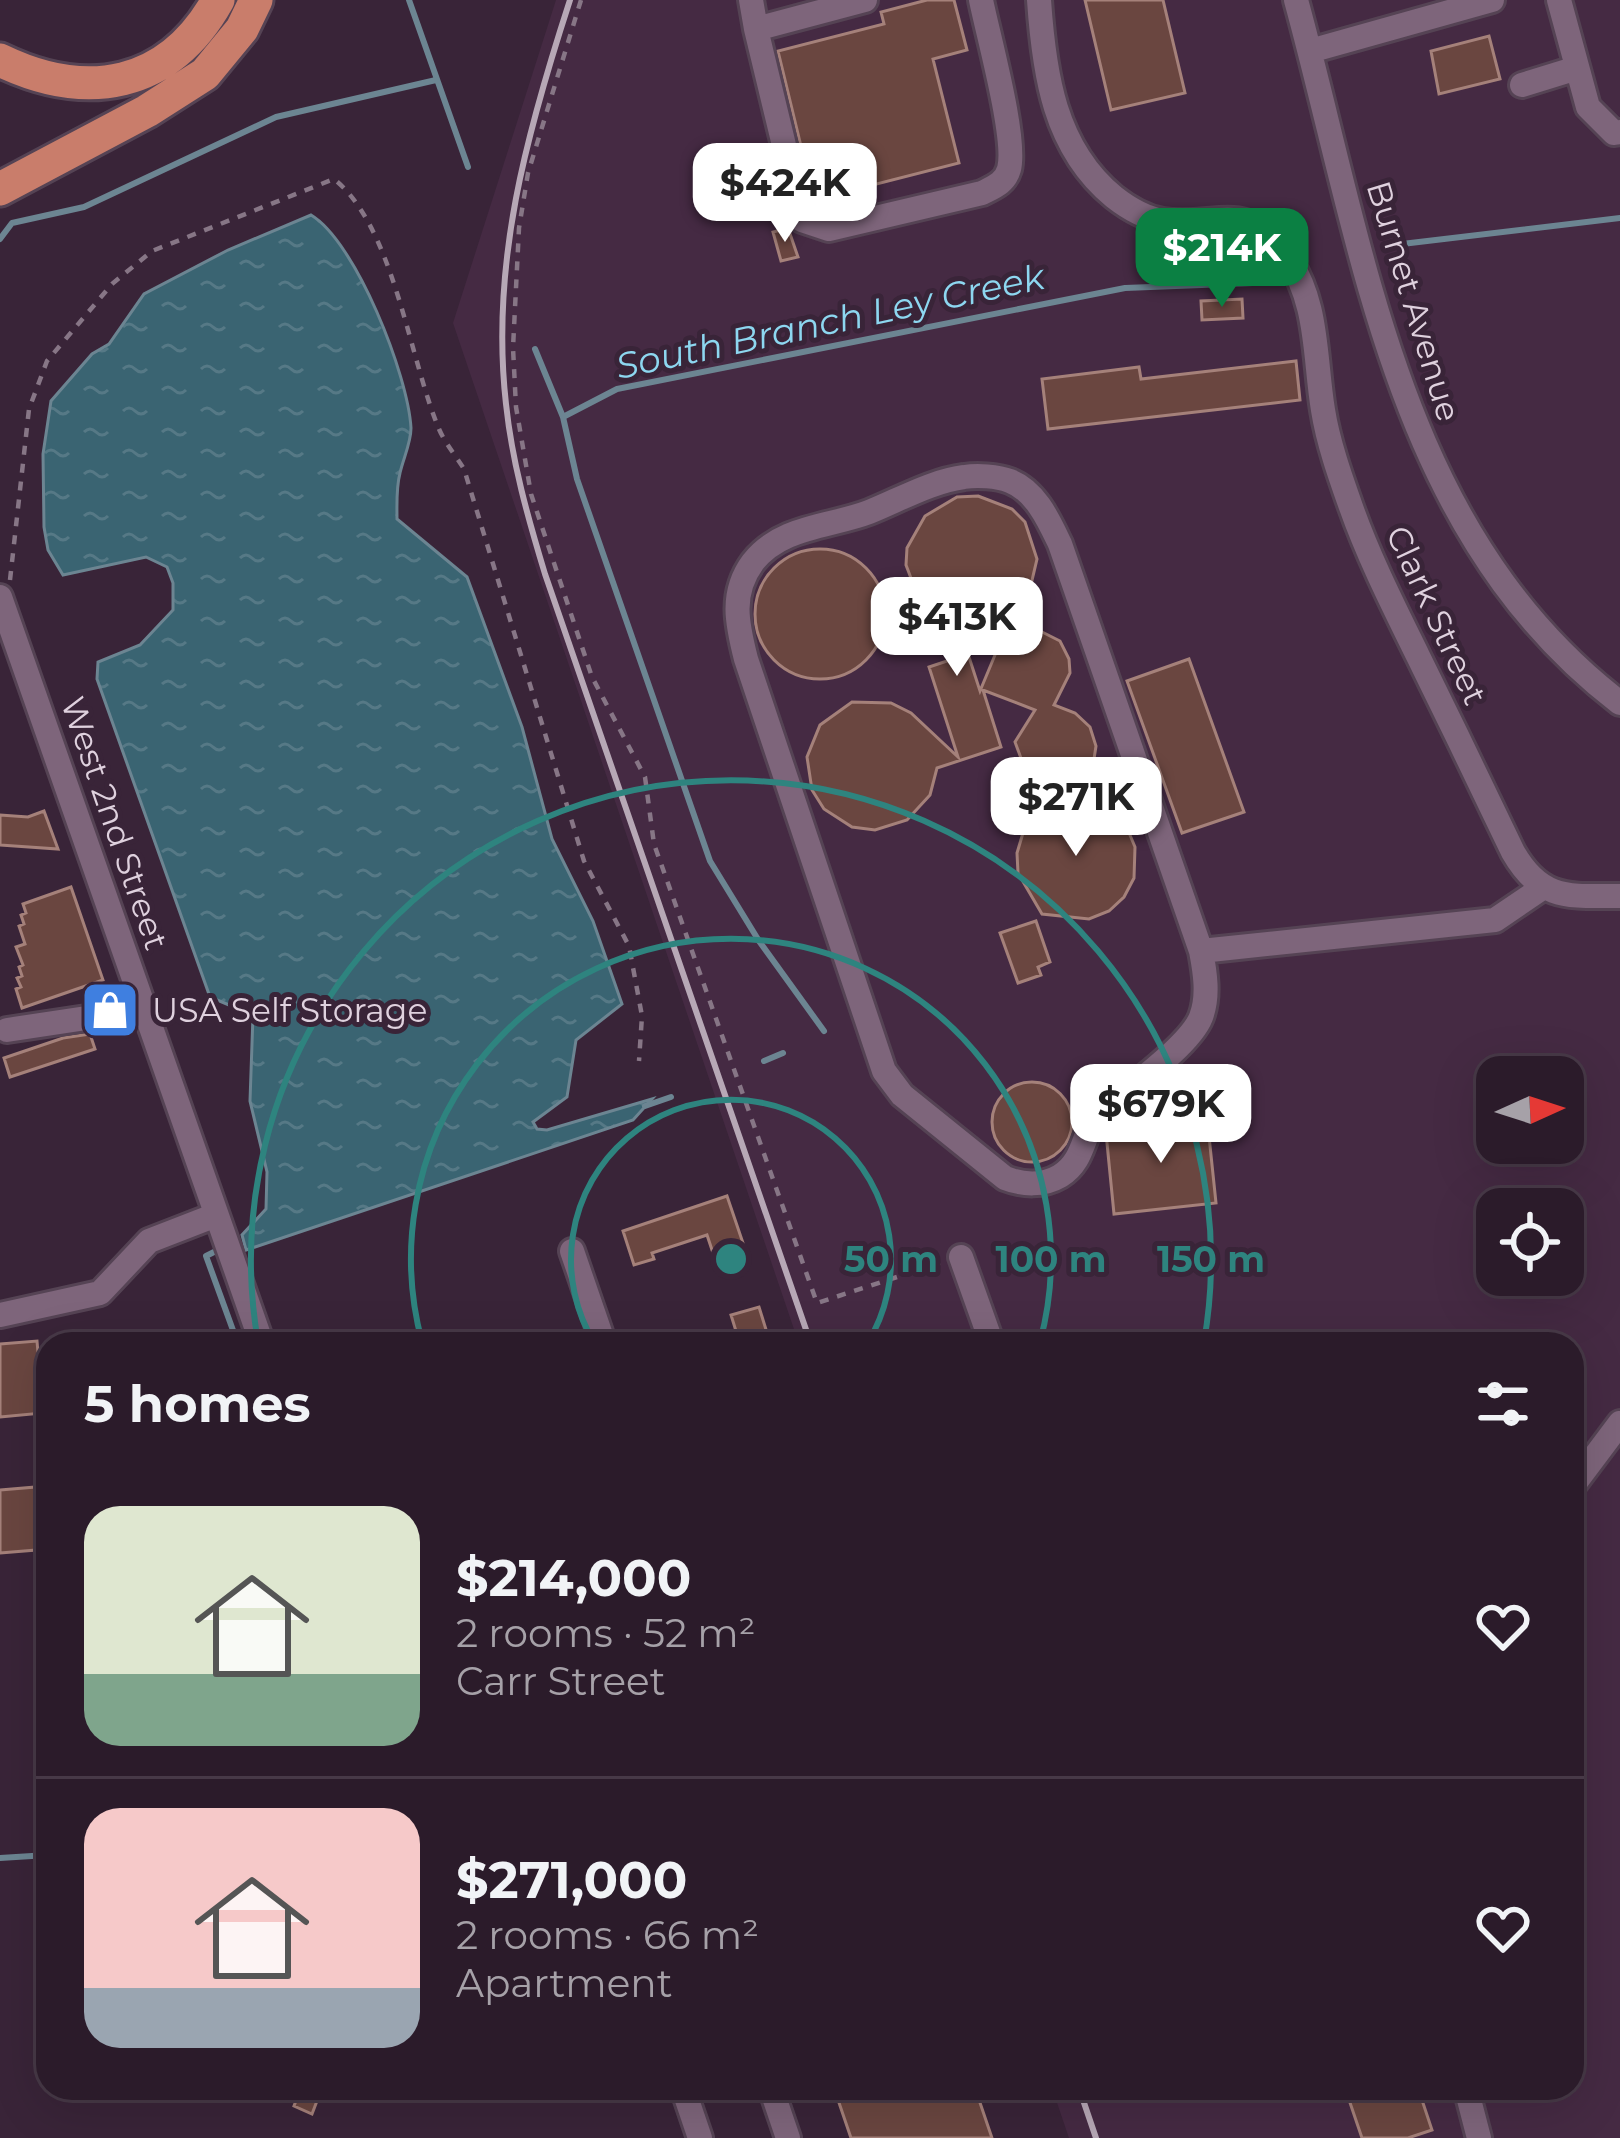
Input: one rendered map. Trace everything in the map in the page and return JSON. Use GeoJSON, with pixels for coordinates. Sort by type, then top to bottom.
{"type":"FeatureCollection","features":[{"type":"Feature","properties":{"kind":"highway"},"geometry":{"type":"LineString","coordinates":[[0,60],[58,84],[112,82],[146,72],[172,57],[203,27],[218,0]]}},
{"type":"Feature","properties":{"kind":"highway"},"geometry":{"type":"LineString","coordinates":[[0,189],[205,74],[242,28],[256,0]]}},
{"type":"Feature","properties":{"kind":"street"},"geometry":{"type":"LineString","coordinates":[[751,0],[802,220],[830,229],[982,193],[999,185],[1008,172],[1009,142],[981,0]]}},
{"type":"Feature","properties":{"kind":"street"},"geometry":{"type":"LineString","coordinates":[[756,29],[866,0]]}},
{"type":"Feature","properties":{"kind":"street","name":"Clark Street"},"geometry":{"type":"LineString","coordinates":[[1040,0],[1047,73],[1061,128],[1100,185],[1130,209],[1162,221],[1229,218],[1253,223],[1274,238],[1299,274],[1310,305],[1323,411],[1352,508],[1392,603],[1513,853],[1542,888]]}},
{"type":"Feature","properties":{"kind":"street","name":"Burnet Avenue"},"geometry":{"type":"LineString","coordinates":[[1296,0],[1362,263],[1398,381],[1446,491],[1488,562],[1520,603],[1620,703]]}},
{"type":"Feature","properties":{"kind":"street"},"geometry":{"type":"LineString","coordinates":[[1310,51],[1492,0]]}},
{"type":"Feature","properties":{"kind":"street"},"geometry":{"type":"LineString","coordinates":[[1559,0],[1588,107],[1614,133],[1620,133]]}},
{"type":"Feature","properties":{"kind":"street"},"geometry":{"type":"LineString","coordinates":[[1522,85],[1577,68]]}},
{"type":"Feature","properties":{"kind":"street"},"geometry":{"type":"LineString","coordinates":[[963,477],[1011,481],[1030,495],[1046,513],[1060,544],[1201,951],[1206,991],[1201,1019],[1172,1052],[1093,1120],[1077,1160],[1054,1179],[1022,1185],[1006,1178],[902,1095],[884,1071],[746,658],[736,602],[756,558],[815,524],[862,514],[963,477]]}},
{"type":"Feature","properties":{"kind":"street","name":"West 2nd Street"},"geometry":{"type":"LineString","coordinates":[[3,605],[258,1332]]}},
{"type":"Feature","properties":{"kind":"street"},"geometry":{"type":"LineString","coordinates":[[1201,951],[1495,920],[1542,888],[1573,896],[1620,896]]}},
{"type":"Feature","properties":{"kind":"street"},"geometry":{"type":"LineString","coordinates":[[7,1030],[113,1014],[142,1002]]}},
{"type":"Feature","properties":{"kind":"street"},"geometry":{"type":"LineString","coordinates":[[0,1315],[100,1293],[149,1241],[216,1215]]}},
{"type":"Feature","properties":{"kind":"street"},"geometry":{"type":"LineString","coordinates":[[572,1251],[600,1332]]}},
{"type":"Feature","properties":{"kind":"street"},"geometry":{"type":"LineString","coordinates":[[961,1257],[988,1332]]}},
{"type":"Feature","properties":{"kind":"street"},"geometry":{"type":"LineString","coordinates":[[1584,1471],[1620,1424]]}},
{"type":"Feature","properties":{"kind":"street"},"geometry":{"type":"LineString","coordinates":[[688,2100],[700,2138]]}},
{"type":"Feature","properties":{"kind":"street"},"geometry":{"type":"LineString","coordinates":[[775,2100],[788,2138]]}},
{"type":"Feature","properties":{"kind":"street"},"geometry":{"type":"LineString","coordinates":[[1469,2100],[1479,2138]]}},
{"type":"Feature","properties":{"kind":"path"},"geometry":{"type":"LineString","coordinates":[[581,0],[528,173],[518,249],[514,368],[530,494],[592,677],[645,777],[654,844],[818,1303],[961,1257]]}},
{"type":"Feature","properties":{"kind":"path"},"geometry":{"type":"LineString","coordinates":[[3,605],[28,409],[47,361],[112,284],[152,250],[334,179],[355,195],[388,270],[440,432],[464,469],[584,861],[628,946],[642,1016],[638,1061]]}},
{"type":"Feature","properties":{"kind":"shaded area"},"geometry":{"type":"Polygon","coordinates":[[[556,0],[1620,0],[1620,2138],[1069,2138],[1056,2100],[1584,2100],[1584,1332],[795,1332],[453,323],[556,0]]]}},
{"type":"Feature","properties":{"kind":"water"},"geometry":{"type":"Polygon","coordinates":[[[311,215],[328,230],[362,280],[400,376],[411,428],[399,479],[397,519],[467,577],[522,727],[552,839],[593,921],[622,1004],[576,1040],[567,1097],[533,1122],[537,1129],[547,1130],[652,1099],[633,1120],[246,1250],[242,1235],[266,1209],[267,1172],[250,1101],[253,1015],[210,997],[97,679],[98,662],[140,645],[173,610],[173,583],[167,567],[146,557],[63,575],[48,550],[44,527],[43,454],[51,401],[92,354],[109,344],[144,294],[228,250],[311,215]]]}},
{"type":"Feature","properties":{"kind":"building"},"geometry":{"type":"Polygon","coordinates":[[[927,0],[954,0],[967,50],[933,59],[959,163],[814,200],[778,51],[884,24],[881,12],[927,0]]]}},
{"type":"Feature","properties":{"kind":"building"},"geometry":{"type":"Polygon","coordinates":[[[1085,0],[1163,0],[1185,93],[1111,110],[1085,0]]]}},
{"type":"Feature","properties":{"kind":"building"},"geometry":{"type":"Polygon","coordinates":[[[1489,36],[1500,79],[1439,94],[1431,51],[1489,36]]]}},
{"type":"Feature","properties":{"kind":"building"},"geometry":{"type":"Polygon","coordinates":[[[788,228],[798,257],[781,261],[773,232],[788,228]]]}},
{"type":"Feature","properties":{"kind":"building"},"geometry":{"type":"Polygon","coordinates":[[[1242,299],[1243,318],[1202,320],[1201,301],[1242,299]]]}},
{"type":"Feature","properties":{"kind":"building"},"geometry":{"type":"Polygon","coordinates":[[[1296,361],[1300,400],[1048,429],[1042,379],[1139,367],[1141,379],[1296,361]]]}},
{"type":"Feature","properties":{"kind":"building"},"geometry":{"type":"Polygon","coordinates":[[[978,496],[1012,509],[1025,522],[1037,559],[1029,593],[1002,627],[989,628],[1036,629],[1060,641],[1070,673],[1054,705],[1075,713],[1090,727],[1094,759],[1068,794],[1040,782],[1025,769],[1015,742],[1035,710],[983,690],[1001,747],[937,768],[930,795],[907,820],[875,830],[852,827],[824,809],[812,790],[807,757],[820,725],[852,702],[891,703],[911,713],[958,757],[929,667],[968,654],[980,691],[1004,642],[932,614],[920,602],[906,565],[907,548],[925,516],[957,497],[978,496]]]}},
{"type":"Feature","properties":{"kind":"building"},"geometry":{"type":"Polygon","coordinates":[[[820,549],[845,554],[866,568],[880,589],[885,614],[880,639],[866,660],[845,674],[820,679],[795,674],[774,660],[760,639],[755,614],[760,589],[774,568],[795,554],[820,549]]]}},
{"type":"Feature","properties":{"kind":"building"},"geometry":{"type":"Polygon","coordinates":[[[1189,659],[1244,812],[1182,833],[1127,681],[1189,659]]]}},
{"type":"Feature","properties":{"kind":"building"},"geometry":{"type":"Polygon","coordinates":[[[1063,796],[1113,813],[1127,828],[1135,847],[1134,878],[1124,897],[1109,911],[1089,919],[1042,914],[1018,873],[1023,833],[1035,816],[1063,796]]]}},
{"type":"Feature","properties":{"kind":"building"},"geometry":{"type":"Polygon","coordinates":[[[44,811],[58,849],[0,845],[0,815],[28,817],[44,811]]]}},
{"type":"Feature","properties":{"kind":"building"},"geometry":{"type":"Polygon","coordinates":[[[71,887],[103,980],[22,1008],[16,989],[21,987],[17,978],[22,976],[19,967],[23,965],[16,947],[25,944],[19,926],[26,913],[23,904],[71,887]]]}},
{"type":"Feature","properties":{"kind":"building"},"geometry":{"type":"Polygon","coordinates":[[[1036,921],[1050,962],[1038,967],[1041,975],[1018,983],[1000,933],[1036,921]]]}},
{"type":"Feature","properties":{"kind":"building"},"geometry":{"type":"Polygon","coordinates":[[[90,1034],[95,1049],[10,1077],[4,1058],[90,1034]]]}},
{"type":"Feature","properties":{"kind":"building"},"geometry":{"type":"Polygon","coordinates":[[[1032,1082],[1060,1094],[1072,1122],[1060,1150],[1032,1162],[1004,1150],[992,1122],[1004,1094],[1032,1082]]]}},
{"type":"Feature","properties":{"kind":"building"},"geometry":{"type":"Polygon","coordinates":[[[1207,1117],[1216,1203],[1114,1214],[1109,1128],[1207,1117]]]}},
{"type":"Feature","properties":{"kind":"building"},"geometry":{"type":"Polygon","coordinates":[[[727,1196],[744,1246],[714,1256],[707,1235],[652,1253],[654,1259],[634,1265],[623,1231],[727,1196]]]}},
{"type":"Feature","properties":{"kind":"building"},"geometry":{"type":"Polygon","coordinates":[[[759,1307],[767,1332],[736,1332],[731,1315],[759,1307]]]}},
{"type":"Feature","properties":{"kind":"building"},"geometry":{"type":"Polygon","coordinates":[[[36,1341],[36,1414],[0,1417],[0,1344],[36,1341]]]}},
{"type":"Feature","properties":{"kind":"building"},"geometry":{"type":"Polygon","coordinates":[[[36,1487],[36,1550],[0,1553],[0,1490],[36,1487]]]}},
{"type":"Feature","properties":{"kind":"building"},"geometry":{"type":"Polygon","coordinates":[[[296,2100],[317,2100],[312,2114],[294,2106],[296,2100]]]}},
{"type":"Feature","properties":{"kind":"building"},"geometry":{"type":"Polygon","coordinates":[[[838,2100],[979,2100],[992,2138],[851,2138],[838,2100]]]}},
{"type":"Feature","properties":{"kind":"building"},"geometry":{"type":"Polygon","coordinates":[[[1349,2100],[1422,2100],[1432,2130],[1408,2138],[1362,2138],[1349,2100]]]}},
{"type":"Feature","properties":{"kind":"waterway"},"geometry":{"type":"LineString","coordinates":[[409,0],[468,167]]}},
{"type":"Feature","properties":{"kind":"waterway"},"geometry":{"type":"LineString","coordinates":[[0,239],[12,223],[84,207],[276,117],[436,80]]}},
{"type":"Feature","properties":{"kind":"waterway","name":"South Branch Ley Creek"},"geometry":{"type":"LineString","coordinates":[[1402,244],[1620,218]]}},
{"type":"Feature","properties":{"kind":"waterway","name":"South Branch Ley Creek"},"geometry":{"type":"LineString","coordinates":[[824,1031],[759,941],[710,861],[577,479],[563,417],[617,389],[1125,288],[1281,282]]}},
{"type":"Feature","properties":{"kind":"waterway"},"geometry":{"type":"LineString","coordinates":[[535,349],[563,417]]}},
{"type":"Feature","properties":{"kind":"waterway","name":"South Branch Ley Creek"},"geometry":{"type":"LineString","coordinates":[[764,1061],[783,1053]]}},
{"type":"Feature","properties":{"kind":"waterway","name":"South Branch Ley Creek"},"geometry":{"type":"LineString","coordinates":[[645,1106],[671,1097]]}},
{"type":"Feature","properties":{"kind":"waterway","name":"South Branch Ley Creek"},"geometry":{"type":"LineString","coordinates":[[222,1248],[206,1256],[234,1332]]}},
{"type":"Feature","properties":{"kind":"waterway","name":"South Branch Ley Creek"},"geometry":{"type":"LineString","coordinates":[[0,1858],[36,1856]]}},
{"type":"Feature","properties":{"kind":"railway"},"geometry":{"type":"LineString","coordinates":[[570,0],[527,149],[508,249],[502,352],[512,447],[545,574],[807,1332]]}},
{"type":"Feature","properties":{"kind":"railway"},"geometry":{"type":"LineString","coordinates":[[1083,2100],[1096,2138]]}},
{"type":"Feature","properties":{"kind":"place","name":"USA Self Storage"},"geometry":{"type":"Point","coordinates":[110,1010]}}]}
